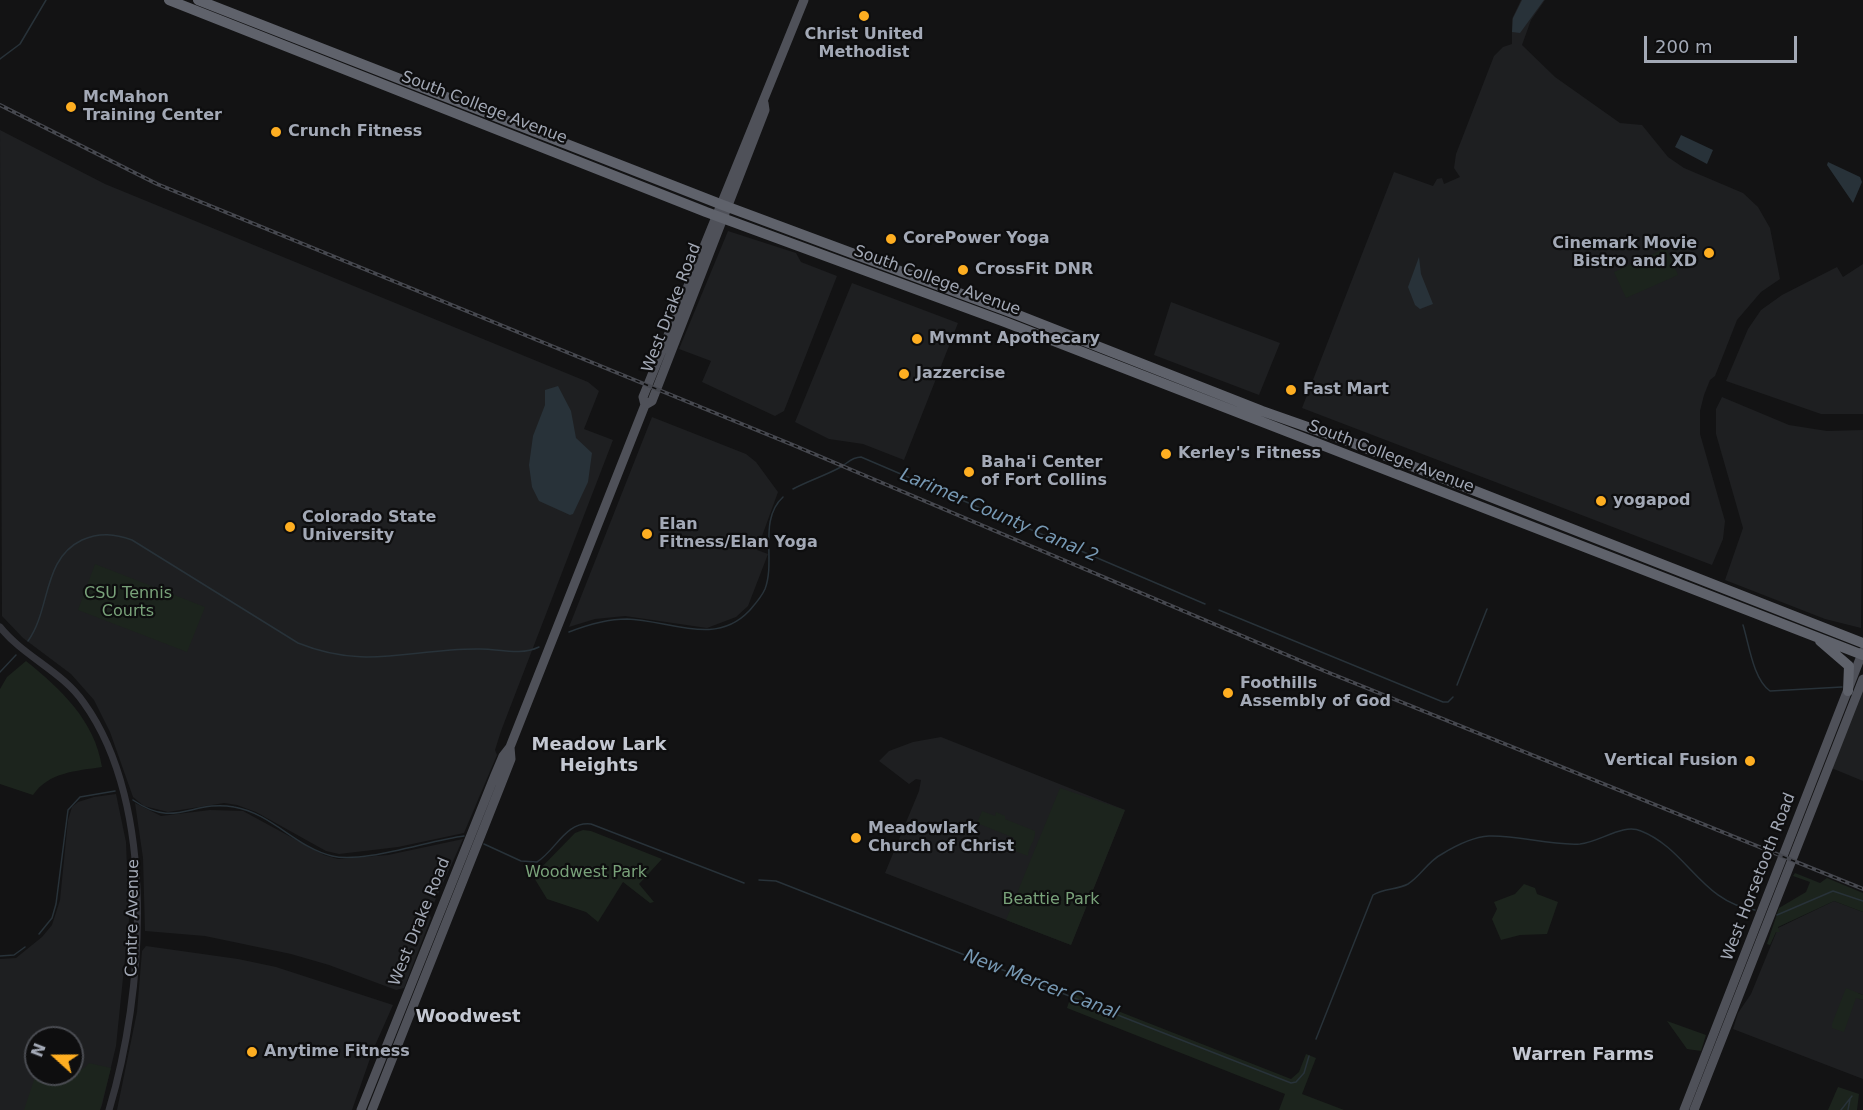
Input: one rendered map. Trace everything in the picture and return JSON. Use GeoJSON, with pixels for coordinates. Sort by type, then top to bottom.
{"type":"FeatureCollection","features":[{"type":"Feature","properties":{"kind":"highway","name":"South College Avenue"},"geometry":{"type":"LineString","coordinates":[[169,0],[719,217],[1012,324],[1863,654]]}},
{"type":"Feature","properties":{"kind":"highway","name":"South College Avenue"},"geometry":{"type":"LineString","coordinates":[[198,0],[724,205],[1262,411],[1363,447],[1863,643]]}},
{"type":"Feature","properties":{"kind":"highway"},"geometry":{"type":"LineString","coordinates":[[424,101],[447,97]]}},
{"type":"Feature","properties":{"kind":"highway"},"geometry":{"type":"LineString","coordinates":[[812,251],[820,248],[843,255],[850,252]]}},
{"type":"Feature","properties":{"kind":"highway"},"geometry":{"type":"LineString","coordinates":[[851,265],[856,261],[886,271],[892,268]]}},
{"type":"Feature","properties":{"kind":"highway"},"geometry":{"type":"LineString","coordinates":[[1815,637],[1849,666],[1848,691]]}},
{"type":"Feature","properties":{"kind":"main road"},"geometry":{"type":"LineString","coordinates":[[719,217],[765,110],[764,102],[804,0]]}},
{"type":"Feature","properties":{"kind":"main road","name":"West Drake Road"},"geometry":{"type":"LineString","coordinates":[[362,1110],[503,756],[510,747],[645,405],[643,397],[687,299],[692,272],[719,217]]}},
{"type":"Feature","properties":{"kind":"main road","name":"West Drake Road"},"geometry":{"type":"LineString","coordinates":[[645,405],[652,401],[678,336],[683,310],[719,217]]}},
{"type":"Feature","properties":{"kind":"main road","name":"West Horsetooth Road"},"geometry":{"type":"LineString","coordinates":[[1694,1110],[1808,819],[1809,806],[1822,772],[1840,710],[1863,654]]}},
{"type":"Feature","properties":{"kind":"main road","name":"West Horsetooth Road"},"geometry":{"type":"LineString","coordinates":[[1684,1110],[1824,765],[1863,679]]}},
{"type":"Feature","properties":{"kind":"main road","name":"West Drake Road"},"geometry":{"type":"LineString","coordinates":[[372,1110],[511,759],[510,747]]}},
{"type":"Feature","properties":{"kind":"main road"},"geometry":{"type":"LineString","coordinates":[[481,812],[479,825],[483,831]]}},
{"type":"Feature","properties":{"kind":"street","name":"Centre Avenue"},"geometry":{"type":"LineString","coordinates":[[0,627],[16,643],[65,680],[84,701],[110,753],[130,820],[136,872],[135,954],[126,1028],[109,1110]]}},
{"type":"Feature","properties":{"kind":"shaded area"},"geometry":{"type":"Polygon","coordinates":[[[1521,0],[1545,0],[1531,20],[1522,45],[1555,77],[1620,123],[1642,125],[1668,157],[1684,168],[1743,193],[1758,207],[1770,228],[1780,279],[1761,292],[1737,320],[1715,376],[1710,380],[1700,411],[1700,434],[1725,521],[1723,539],[1712,565],[1302,408],[1394,172],[1433,186],[1437,179],[1442,178],[1444,184],[1460,177],[1454,168],[1456,154],[1494,56],[1503,47],[1512,44],[1512,19],[1521,0]]]}},
{"type":"Feature","properties":{"kind":"shaded area"},"geometry":{"type":"Polygon","coordinates":[[[1522,0],[1544,0],[1520,33],[1512,32],[1513,18],[1522,0]]]}},
{"type":"Feature","properties":{"kind":"shaded area","name":"Colorado State University"},"geometry":{"type":"Polygon","coordinates":[[[0,130],[105,184],[588,382],[599,391],[584,429],[613,440],[501,731],[495,750],[497,755],[464,833],[398,847],[339,854],[326,851],[256,812],[237,805],[224,803],[168,812],[144,806],[133,797],[110,732],[94,700],[71,674],[23,638],[2,616],[0,130]]]}},
{"type":"Feature","properties":{"kind":"shaded area"},"geometry":{"type":"Polygon","coordinates":[[[1681,135],[1713,150],[1707,164],[1675,147],[1681,135]]]}},
{"type":"Feature","properties":{"kind":"shaded area"},"geometry":{"type":"Polygon","coordinates":[[[1828,162],[1860,177],[1862,182],[1853,203],[1827,165],[1828,162]]]}},
{"type":"Feature","properties":{"kind":"shaded area"},"geometry":{"type":"Polygon","coordinates":[[[728,231],[796,253],[801,262],[837,276],[784,411],[775,416],[702,382],[711,361],[679,349],[728,231]]]}},
{"type":"Feature","properties":{"kind":"shaded area"},"geometry":{"type":"Polygon","coordinates":[[[1419,257],[1421,274],[1433,304],[1420,309],[1415,305],[1408,287],[1419,257]]]}},
{"type":"Feature","properties":{"kind":"shaded area"},"geometry":{"type":"Polygon","coordinates":[[[1863,264],[1863,414],[1821,414],[1726,381],[1748,329],[1761,310],[1782,295],[1837,267],[1843,277],[1863,264]]]}},
{"type":"Feature","properties":{"kind":"shaded area"},"geometry":{"type":"Polygon","coordinates":[[[852,283],[958,323],[904,460],[863,444],[829,439],[795,422],[852,283]]]}},
{"type":"Feature","properties":{"kind":"shaded area"},"geometry":{"type":"Polygon","coordinates":[[[1171,302],[1280,343],[1259,395],[1154,355],[1171,302]]]}},
{"type":"Feature","properties":{"kind":"shaded area"},"geometry":{"type":"Polygon","coordinates":[[[558,386],[571,411],[576,438],[592,453],[588,482],[573,514],[570,515],[539,501],[532,487],[529,465],[533,436],[545,405],[545,390],[558,386]]]}},
{"type":"Feature","properties":{"kind":"shaded area"},"geometry":{"type":"Polygon","coordinates":[[[1722,397],[1789,425],[1827,431],[1863,430],[1861,628],[1825,619],[1725,580],[1743,528],[1716,434],[1716,409],[1722,397]]]}},
{"type":"Feature","properties":{"kind":"shaded area"},"geometry":{"type":"Polygon","coordinates":[[[652,417],[746,454],[756,462],[778,492],[757,550],[768,554],[748,606],[736,617],[707,628],[625,616],[595,619],[569,627],[652,417]]]}},
{"type":"Feature","properties":{"kind":"shaded area"},"geometry":{"type":"Polygon","coordinates":[[[1863,679],[1863,781],[1829,767],[1863,679]]]}},
{"type":"Feature","properties":{"kind":"shaded area"},"geometry":{"type":"Polygon","coordinates":[[[941,737],[1125,810],[1071,945],[885,873],[919,791],[921,780],[916,779],[909,784],[879,761],[889,751],[913,742],[941,737]]]}},
{"type":"Feature","properties":{"kind":"shaded area"},"geometry":{"type":"Polygon","coordinates":[[[116,794],[126,842],[129,920],[116,1046],[102,1105],[100,1110],[0,1110],[0,959],[16,958],[42,937],[52,925],[60,900],[68,820],[72,807],[78,802],[116,794]]]}},
{"type":"Feature","properties":{"kind":"shaded area"},"geometry":{"type":"Polygon","coordinates":[[[135,803],[161,816],[210,810],[243,811],[324,855],[338,859],[388,855],[463,839],[429,914],[431,918],[404,988],[396,990],[329,965],[291,954],[205,936],[145,931],[143,858],[135,803]]]}},
{"type":"Feature","properties":{"kind":"shaded area"},"geometry":{"type":"Polygon","coordinates":[[[1834,901],[1863,912],[1863,995],[1858,993],[1856,997],[1863,1000],[1863,1079],[1733,1029],[1738,1013],[1751,994],[1778,928],[1834,901]]]}},
{"type":"Feature","properties":{"kind":"shaded area"},"geometry":{"type":"Polygon","coordinates":[[[146,946],[238,959],[276,967],[393,1005],[373,1050],[352,1110],[117,1110],[137,1012],[142,951],[146,946]]]}},
{"type":"Feature","properties":{"kind":"green space"},"geometry":{"type":"Polygon","coordinates":[[[1666,248],[1678,275],[1626,298],[1614,272],[1666,248]]]}},
{"type":"Feature","properties":{"kind":"green space","name":"CSU Tennis Courts"},"geometry":{"type":"Polygon","coordinates":[[[95,564],[205,607],[187,652],[78,610],[95,564]]]}},
{"type":"Feature","properties":{"kind":"green space"},"geometry":{"type":"Polygon","coordinates":[[[26,661],[52,683],[74,707],[92,735],[102,767],[55,777],[39,787],[33,795],[0,784],[0,689],[7,677],[26,661]]]}},
{"type":"Feature","properties":{"kind":"green space","name":"Beattie Park"},"geometry":{"type":"Polygon","coordinates":[[[1060,788],[1125,810],[1071,945],[1006,920],[1060,788]]]}},
{"type":"Feature","properties":{"kind":"green space"},"geometry":{"type":"Polygon","coordinates":[[[982,811],[995,816],[996,812],[1005,816],[1005,819],[1035,831],[1028,856],[1010,849],[1014,838],[977,823],[982,811]]]}},
{"type":"Feature","properties":{"kind":"green space","name":"Woodwest Park"},"geometry":{"type":"Polygon","coordinates":[[[583,830],[591,831],[662,859],[639,884],[654,902],[650,903],[623,882],[598,922],[586,912],[547,899],[533,876],[575,833],[583,830]]]}},
{"type":"Feature","properties":{"kind":"green space"},"geometry":{"type":"Polygon","coordinates":[[[1795,873],[1820,883],[1827,878],[1863,893],[1863,912],[1834,901],[1778,927],[1780,932],[1776,932],[1770,945],[1767,944],[1779,908],[1806,892],[1810,882],[1793,876],[1795,873]]]}},
{"type":"Feature","properties":{"kind":"green space"},"geometry":{"type":"Polygon","coordinates":[[[1524,884],[1535,888],[1537,894],[1558,902],[1547,934],[1520,935],[1501,940],[1492,919],[1497,909],[1494,902],[1515,894],[1524,884]]]}},
{"type":"Feature","properties":{"kind":"green space"},"geometry":{"type":"Polygon","coordinates":[[[1846,988],[1863,995],[1863,1000],[1856,998],[1844,1032],[1832,1028],[1832,1024],[1846,988]]]}},
{"type":"Feature","properties":{"kind":"green space"},"geometry":{"type":"Polygon","coordinates":[[[1072,993],[1291,1079],[1299,1072],[1306,1054],[1316,1058],[1302,1094],[1344,1110],[1279,1110],[1285,1094],[1067,1008],[1072,993]]]}},
{"type":"Feature","properties":{"kind":"green space"},"geometry":{"type":"Polygon","coordinates":[[[1667,1021],[1706,1035],[1701,1051],[1687,1049],[1667,1021]]]}},
{"type":"Feature","properties":{"kind":"green space"},"geometry":{"type":"Polygon","coordinates":[[[89,1063],[111,1068],[100,1110],[24,1110],[32,1086],[84,1086],[84,1068],[89,1063]]]}},
{"type":"Feature","properties":{"kind":"green space"},"geometry":{"type":"Polygon","coordinates":[[[1838,1087],[1859,1094],[1857,1110],[1828,1110],[1838,1087]]]}},
{"type":"Feature","properties":{"kind":"waterway"},"geometry":{"type":"LineString","coordinates":[[0,59],[20,44],[46,0]]}},
{"type":"Feature","properties":{"kind":"waterway","name":"Larimer County Canal 2"},"geometry":{"type":"LineString","coordinates":[[793,489],[833,471],[852,459],[861,457],[1205,604]]}},
{"type":"Feature","properties":{"kind":"waterway","name":"Larimer County Canal 2"},"geometry":{"type":"LineString","coordinates":[[569,632],[620,619],[643,620],[707,630],[722,628],[736,622],[749,611],[765,589],[768,578],[771,517],[783,497]]}},
{"type":"Feature","properties":{"kind":"waterway","name":"Larimer County Canal 2"},"geometry":{"type":"LineString","coordinates":[[28,641],[41,614],[53,572],[60,559],[69,548],[82,540],[107,535],[132,540],[298,643],[323,651],[346,656],[368,657],[480,649],[517,652],[539,647]]}},
{"type":"Feature","properties":{"kind":"waterway","name":"Larimer County Canal 2"},"geometry":{"type":"LineString","coordinates":[[1457,685],[1487,609]]}},
{"type":"Feature","properties":{"kind":"waterway","name":"Larimer County Canal 2"},"geometry":{"type":"LineString","coordinates":[[1219,610],[1443,702],[1448,702],[1453,697]]}},
{"type":"Feature","properties":{"kind":"waterway","name":"Larimer County Canal 2"},"geometry":{"type":"LineString","coordinates":[[1743,625],[1752,661],[1759,678],[1770,691],[1842,687]]}},
{"type":"Feature","properties":{"kind":"waterway","name":"Larimer County Canal 2"},"geometry":{"type":"LineString","coordinates":[[0,672],[16,655]]}},
{"type":"Feature","properties":{"kind":"waterway","name":"New Mercer Canal"},"geometry":{"type":"LineString","coordinates":[[39,934],[52,918],[56,904],[68,810],[80,797],[115,791]]}},
{"type":"Feature","properties":{"kind":"waterway","name":"New Mercer Canal"},"geometry":{"type":"LineString","coordinates":[[133,800],[148,809],[161,813],[219,806],[247,810],[319,852],[345,858],[378,854],[464,836]]}},
{"type":"Feature","properties":{"kind":"waterway","name":"New Mercer Canal"},"geometry":{"type":"LineString","coordinates":[[484,844],[521,861],[537,862],[575,827],[591,824],[744,883]]}},
{"type":"Feature","properties":{"kind":"waterway","name":"New Mercer Canal"},"geometry":{"type":"LineString","coordinates":[[1316,1039],[1373,895],[1408,884],[1437,857],[1458,845],[1477,838],[1500,836],[1580,844],[1619,831],[1634,829],[1657,839],[1721,897],[1755,910]]}},
{"type":"Feature","properties":{"kind":"waterway","name":"New Mercer Canal"},"geometry":{"type":"LineString","coordinates":[[759,880],[776,881],[1291,1083],[1296,1082],[1304,1073],[1309,1056]]}},
{"type":"Feature","properties":{"kind":"waterway","name":"New Mercer Canal"},"geometry":{"type":"LineString","coordinates":[[1777,915],[1833,891],[1863,901]]}},
{"type":"Feature","properties":{"kind":"waterway","name":"New Mercer Canal"},"geometry":{"type":"LineString","coordinates":[[0,956],[14,955],[25,947]]}},
{"type":"Feature","properties":{"kind":"waterway"},"geometry":{"type":"LineString","coordinates":[[1841,1110],[1852,1096]]}},
{"type":"Feature","properties":{"kind":"waterway"},"geometry":{"type":"LineString","coordinates":[[1848,1110],[1850,1099]]}},
{"type":"Feature","properties":{"kind":"railway"},"geometry":{"type":"LineString","coordinates":[[0,105],[157,184],[793,445],[1327,672],[1863,889]]}},
{"type":"Feature","properties":{"kind":"place","name":"Christ United Methodist"},"geometry":{"type":"Point","coordinates":[864,16]}},
{"type":"Feature","properties":{"kind":"place","name":"McMahon Training Center"},"geometry":{"type":"Point","coordinates":[71,107]}},
{"type":"Feature","properties":{"kind":"place","name":"Crunch Fitness"},"geometry":{"type":"Point","coordinates":[276,132]}},
{"type":"Feature","properties":{"kind":"place","name":"CorePower Yoga"},"geometry":{"type":"Point","coordinates":[891,239]}},
{"type":"Feature","properties":{"kind":"place","name":"Cinemark Movie Bistro and XD"},"geometry":{"type":"Point","coordinates":[1709,253]}},
{"type":"Feature","properties":{"kind":"place","name":"CrossFit DNR"},"geometry":{"type":"Point","coordinates":[963,270]}},
{"type":"Feature","properties":{"kind":"place","name":"Mvmnt Apothecary"},"geometry":{"type":"Point","coordinates":[917,339]}},
{"type":"Feature","properties":{"kind":"place","name":"Jazzercise"},"geometry":{"type":"Point","coordinates":[904,374]}},
{"type":"Feature","properties":{"kind":"place","name":"Fast Mart"},"geometry":{"type":"Point","coordinates":[1291,390]}},
{"type":"Feature","properties":{"kind":"place","name":"Kerley's Fitness"},"geometry":{"type":"Point","coordinates":[1166,454]}},
{"type":"Feature","properties":{"kind":"place","name":"Baha'i Center of Fort Collins"},"geometry":{"type":"Point","coordinates":[969,472]}},
{"type":"Feature","properties":{"kind":"place","name":"yogapod"},"geometry":{"type":"Point","coordinates":[1601,501]}},
{"type":"Feature","properties":{"kind":"place","name":"Colorado State University"},"geometry":{"type":"Point","coordinates":[290,527]}},
{"type":"Feature","properties":{"kind":"place","name":"Elan Fitness/Elan Yoga"},"geometry":{"type":"Point","coordinates":[647,534]}},
{"type":"Feature","properties":{"kind":"place","name":"Foothills Assembly of God"},"geometry":{"type":"Point","coordinates":[1228,693]}},
{"type":"Feature","properties":{"kind":"place","name":"Vertical Fusion"},"geometry":{"type":"Point","coordinates":[1750,761]}},
{"type":"Feature","properties":{"kind":"place","name":"Meadowlark Church of Christ"},"geometry":{"type":"Point","coordinates":[856,838]}},
{"type":"Feature","properties":{"kind":"place","name":"Anytime Fitness"},"geometry":{"type":"Point","coordinates":[252,1052]}},
{"type":"Feature","properties":{"kind":"district","name":"Meadow Lark Heights"},"geometry":{"type":"Point","coordinates":[599,756]}},
{"type":"Feature","properties":{"kind":"district","name":"Woodwest"},"geometry":{"type":"Point","coordinates":[468,1017]}},
{"type":"Feature","properties":{"kind":"district","name":"Warren Farms"},"geometry":{"type":"Point","coordinates":[1583,1055]}}]}
